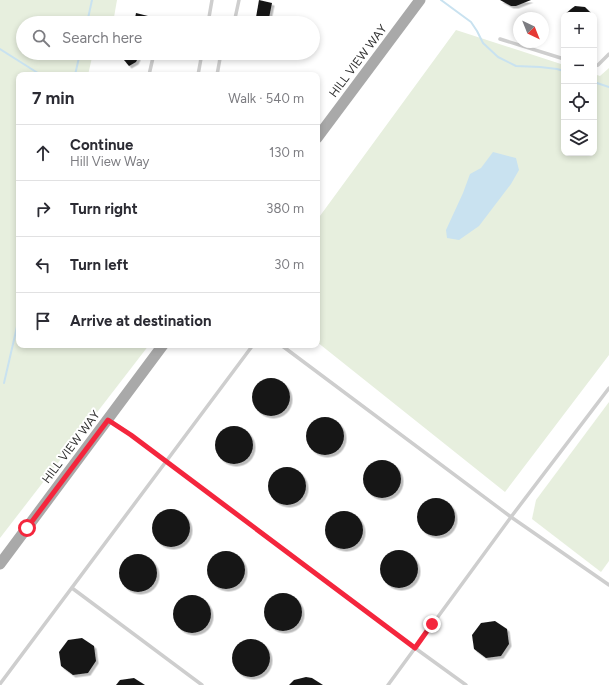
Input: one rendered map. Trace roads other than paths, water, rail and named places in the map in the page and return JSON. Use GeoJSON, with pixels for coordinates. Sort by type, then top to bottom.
{"type":"FeatureCollection","features":[{"type":"Feature","properties":{"kind":"main road","name":"HILL VIEW WAY"},"geometry":{"type":"LineString","coordinates":[[320,134],[420,0]]}},
{"type":"Feature","properties":{"kind":"main road","name":"HILL VIEW WAY"},"geometry":{"type":"LineString","coordinates":[[0,564],[161,348]]}},
{"type":"Feature","properties":{"kind":"lane"},"geometry":{"type":"LineString","coordinates":[[209,16],[212,0]]}},
{"type":"Feature","properties":{"kind":"lane"},"geometry":{"type":"LineString","coordinates":[[236,16],[239,0]]}},
{"type":"Feature","properties":{"kind":"lane"},"geometry":{"type":"LineString","coordinates":[[500,39],[561,58]]}},
{"type":"Feature","properties":{"kind":"lane"},"geometry":{"type":"LineString","coordinates":[[597,65],[609,54]]}},
{"type":"Feature","properties":{"kind":"lane"},"geometry":{"type":"LineString","coordinates":[[150,72],[152,60]]}},
{"type":"Feature","properties":{"kind":"lane"},"geometry":{"type":"LineString","coordinates":[[199,72],[201,60]]}},
{"type":"Feature","properties":{"kind":"lane"},"geometry":{"type":"LineString","coordinates":[[218,72],[220,60]]}},
{"type":"Feature","properties":{"kind":"lane"},"geometry":{"type":"LineString","coordinates":[[0,684],[251,348]]}},
{"type":"Feature","properties":{"kind":"lane"},"geometry":{"type":"LineString","coordinates":[[285,348],[511,517],[609,585]]}},
{"type":"Feature","properties":{"kind":"lane"},"geometry":{"type":"LineString","coordinates":[[388,685],[511,517],[609,388]]}},
{"type":"Feature","properties":{"kind":"lane"},"geometry":{"type":"LineString","coordinates":[[108,420],[131,435],[466,685]]}},
{"type":"Feature","properties":{"kind":"lane"},"geometry":{"type":"LineString","coordinates":[[72,588],[202,685]]}},
{"type":"Feature","properties":{"kind":"water"},"geometry":{"type":"Polygon","coordinates":[[[493,152],[516,158],[519,170],[511,184],[479,226],[459,240],[447,238],[446,230],[470,174],[481,168],[493,152]]]}},
{"type":"Feature","properties":{"kind":"waterway"},"geometry":{"type":"LineString","coordinates":[[89,16],[92,0]]}},
{"type":"Feature","properties":{"kind":"waterway"},"geometry":{"type":"LineString","coordinates":[[441,0],[471,22],[483,43],[498,57],[516,66],[540,67],[561,70]]}},
{"type":"Feature","properties":{"kind":"waterway"},"geometry":{"type":"LineString","coordinates":[[0,49],[16,59]]}},
{"type":"Feature","properties":{"kind":"waterway"},"geometry":{"type":"LineString","coordinates":[[17,60],[36,72]]}},
{"type":"Feature","properties":{"kind":"waterway"},"geometry":{"type":"LineString","coordinates":[[76,72],[78,60]]}},
{"type":"Feature","properties":{"kind":"waterway"},"geometry":{"type":"LineString","coordinates":[[597,83],[609,87]]}},
{"type":"Feature","properties":{"kind":"waterway"},"geometry":{"type":"LineString","coordinates":[[4,383],[16,331]]}}]}
